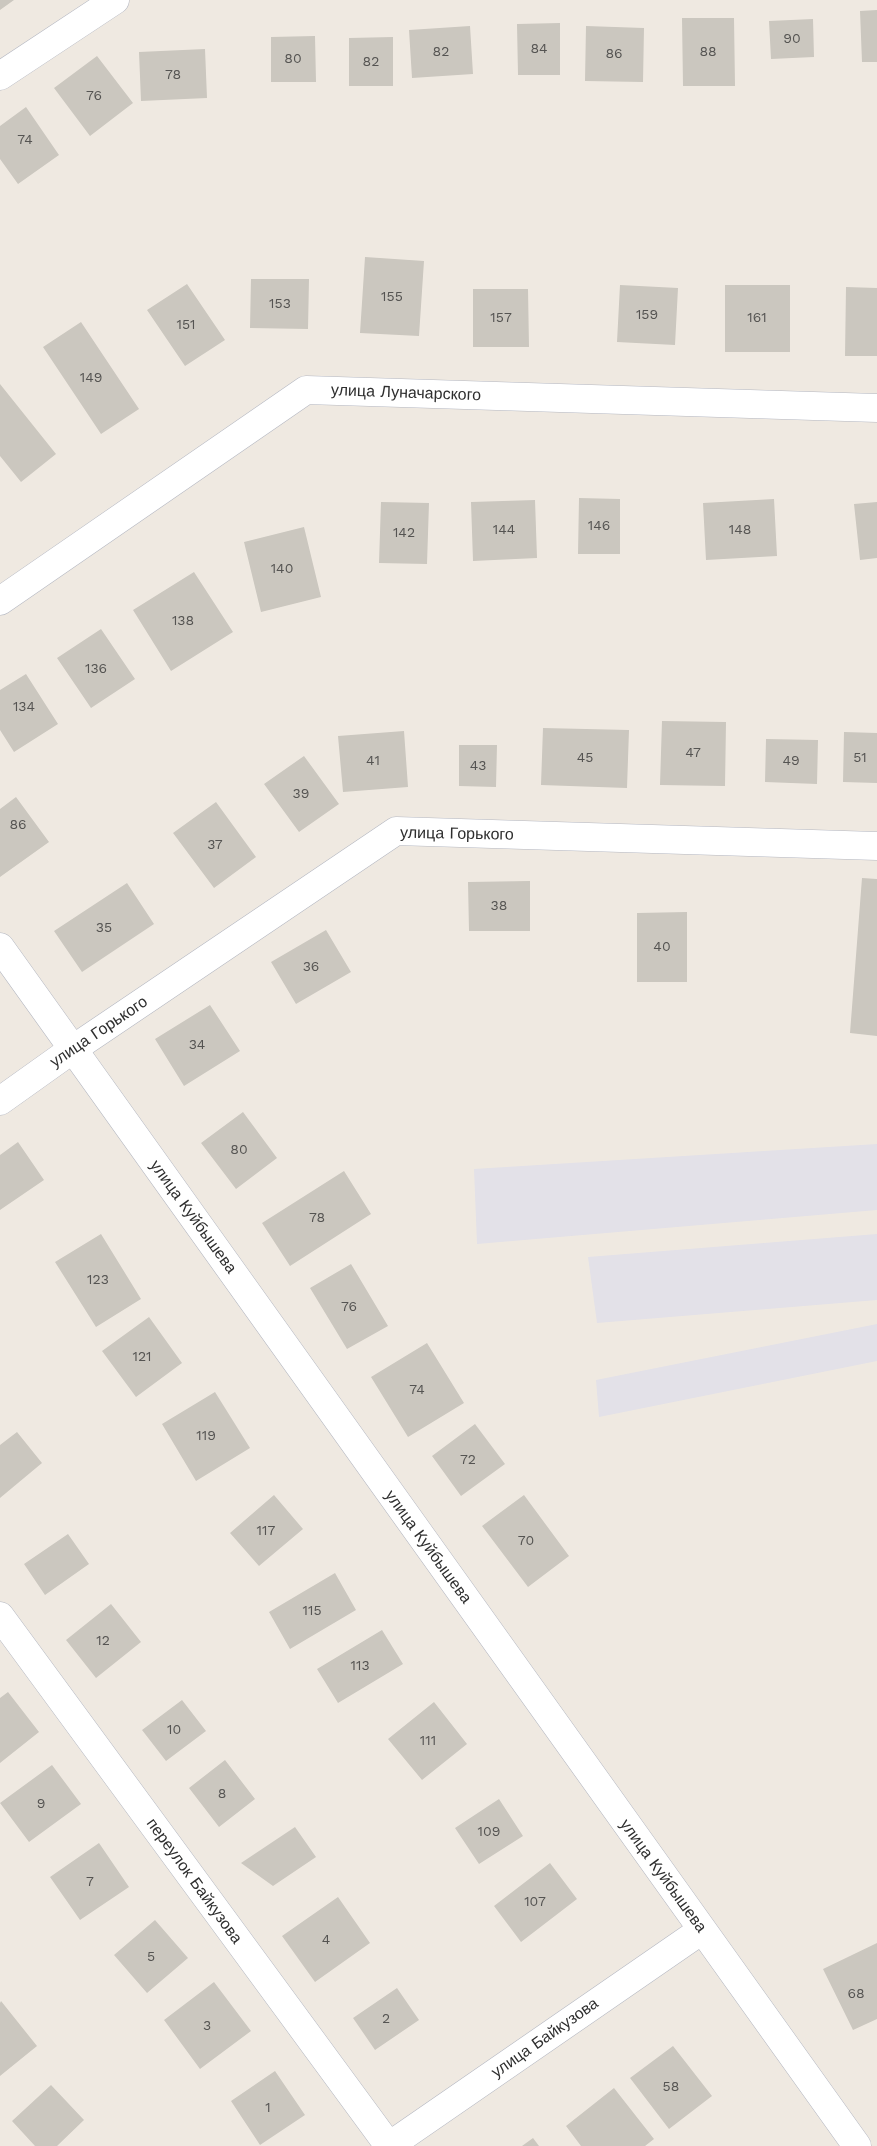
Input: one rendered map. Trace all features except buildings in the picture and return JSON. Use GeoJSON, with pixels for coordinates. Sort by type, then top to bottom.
{"type":"FeatureCollection","features":[{"type":"Feature","properties":{"kind":"street"},"geometry":{"type":"LineString","coordinates":[[0,76],[115,0]]}},
{"type":"Feature","properties":{"kind":"street","name":"улица Луначарского"},"geometry":{"type":"LineString","coordinates":[[0,601],[306,390],[877,408]]}},
{"type":"Feature","properties":{"kind":"street","name":"улица Горького"},"geometry":{"type":"LineString","coordinates":[[0,1101],[73,1049],[396,831],[877,846]]}},
{"type":"Feature","properties":{"kind":"street","name":"улица Куйбышева"},"geometry":{"type":"LineString","coordinates":[[0,946],[857,2146]]}},
{"type":"Feature","properties":{"kind":"street","name":"переулок Байкузова"},"geometry":{"type":"LineString","coordinates":[[0,1616],[389,2146]]}},
{"type":"Feature","properties":{"kind":"street","name":"улица Байкузова"},"geometry":{"type":"LineString","coordinates":[[389,2146],[702,1930]]}},
{"type":"Feature","properties":{"kind":"shaded area"},"geometry":{"type":"Polygon","coordinates":[[[877,1144],[877,1210],[477,1244],[474,1169],[877,1144]]]}},
{"type":"Feature","properties":{"kind":"shaded area"},"geometry":{"type":"Polygon","coordinates":[[[877,1234],[877,1300],[597,1323],[588,1257],[877,1234]]]}},
{"type":"Feature","properties":{"kind":"shaded area"},"geometry":{"type":"Polygon","coordinates":[[[877,1324],[877,1361],[599,1417],[596,1380],[877,1324]]]}}]}
